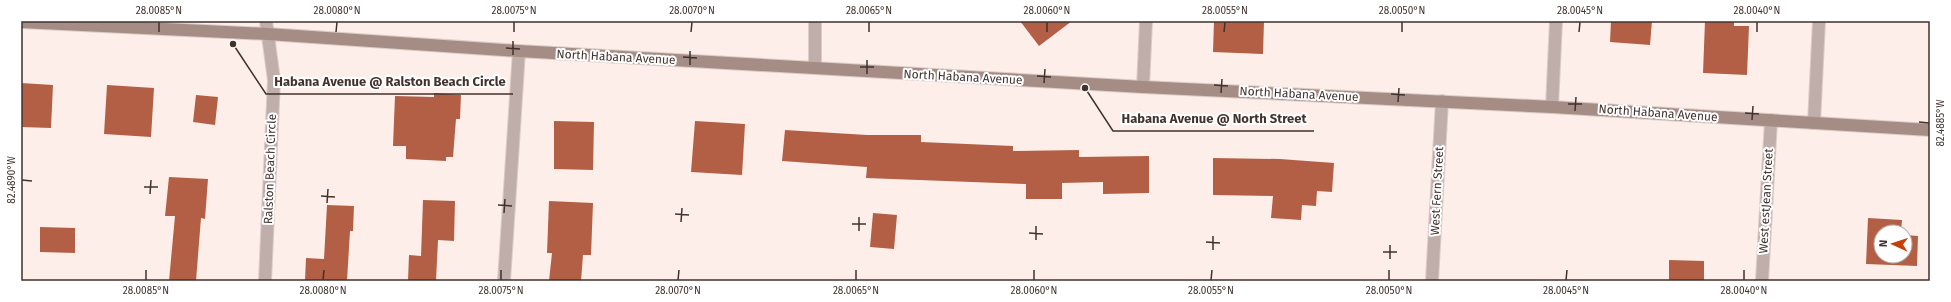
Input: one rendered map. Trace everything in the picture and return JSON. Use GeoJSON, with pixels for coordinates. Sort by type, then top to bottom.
{"type":"FeatureCollection","features":[{"type":"Feature","properties":{"kind":"street","name":"Ralston Beach Circle"},"geometry":{"type":"LineString","coordinates":[[265,281],[274,80],[266,21]]}},
{"type":"Feature","properties":{"kind":"street"},"geometry":{"type":"LineString","coordinates":[[815,21],[815,68]]}},
{"type":"Feature","properties":{"kind":"street"},"geometry":{"type":"LineString","coordinates":[[1143,87],[1146,21]]}},
{"type":"Feature","properties":{"kind":"street"},"geometry":{"type":"LineString","coordinates":[[1552,107],[1556,21]]}},
{"type":"Feature","properties":{"kind":"street"},"geometry":{"type":"LineString","coordinates":[[1814,123],[1819,21]]}},
{"type":"Feature","properties":{"kind":"street","name":"North Habana Avenue"},"geometry":{"type":"LineString","coordinates":[[21,22],[268,34],[518,51],[1143,87],[1552,107],[1930,130]]}},
{"type":"Feature","properties":{"kind":"street"},"geometry":{"type":"LineString","coordinates":[[504,281],[518,51]]}},
{"type":"Feature","properties":{"kind":"street","name":"West Fern Street"},"geometry":{"type":"LineString","coordinates":[[1432,281],[1442,101]]}},
{"type":"Feature","properties":{"kind":"street","name":"West estJean Street"},"geometry":{"type":"LineString","coordinates":[[1762,281],[1771,120]]}},
{"type":"Feature","properties":{"kind":"building"},"geometry":{"type":"Polygon","coordinates":[[[1020,21],[1072,21],[1039,46],[1020,21]]]}},
{"type":"Feature","properties":{"kind":"building"},"geometry":{"type":"Polygon","coordinates":[[[1214,21],[1264,21],[1263,54],[1213,52],[1214,21]]]}},
{"type":"Feature","properties":{"kind":"building"},"geometry":{"type":"Polygon","coordinates":[[[1611,21],[1652,21],[1650,45],[1610,42],[1611,21]]]}},
{"type":"Feature","properties":{"kind":"building"},"geometry":{"type":"Polygon","coordinates":[[[1705,21],[1734,21],[1734,26],[1749,26],[1747,75],[1703,73],[1705,21]]]}},
{"type":"Feature","properties":{"kind":"building"},"geometry":{"type":"Polygon","coordinates":[[[21,83],[53,85],[51,128],[21,127],[21,83]]]}},
{"type":"Feature","properties":{"kind":"building"},"geometry":{"type":"Polygon","coordinates":[[[107,85],[154,88],[151,137],[104,134],[107,85]]]}},
{"type":"Feature","properties":{"kind":"building"},"geometry":{"type":"Polygon","coordinates":[[[434,93],[461,95],[460,119],[456,119],[453,157],[446,157],[446,161],[406,159],[406,146],[393,146],[395,96],[434,97],[434,93]]]}},
{"type":"Feature","properties":{"kind":"building"},"geometry":{"type":"Polygon","coordinates":[[[196,95],[218,97],[215,125],[193,122],[196,95]]]}},
{"type":"Feature","properties":{"kind":"building"},"geometry":{"type":"Polygon","coordinates":[[[554,121],[594,122],[593,170],[554,169],[554,121]]]}},
{"type":"Feature","properties":{"kind":"building"},"geometry":{"type":"Polygon","coordinates":[[[695,121],[745,124],[742,175],[691,172],[695,121]]]}},
{"type":"Feature","properties":{"kind":"building"},"geometry":{"type":"Polygon","coordinates":[[[785,130],[867,135],[921,135],[921,142],[1013,146],[1013,151],[1079,150],[1079,157],[1149,156],[1149,193],[1103,194],[1103,182],[1062,183],[1062,199],[1026,199],[1026,184],[866,178],[867,167],[782,161],[785,130]]]}},
{"type":"Feature","properties":{"kind":"building"},"geometry":{"type":"Polygon","coordinates":[[[1213,158],[1280,159],[1334,163],[1332,192],[1317,191],[1316,206],[1302,205],[1301,220],[1271,218],[1273,196],[1213,195],[1213,158]]]}},
{"type":"Feature","properties":{"kind":"building"},"geometry":{"type":"Polygon","coordinates":[[[169,177],[208,179],[205,219],[201,218],[196,281],[169,281],[175,216],[165,216],[169,177]]]}},
{"type":"Feature","properties":{"kind":"building"},"geometry":{"type":"Polygon","coordinates":[[[423,200],[455,201],[454,241],[438,240],[436,281],[408,281],[409,255],[421,256],[423,200]]]}},
{"type":"Feature","properties":{"kind":"building"},"geometry":{"type":"Polygon","coordinates":[[[549,201],[593,203],[591,255],[583,255],[581,281],[549,281],[552,253],[547,253],[549,201]]]}},
{"type":"Feature","properties":{"kind":"building"},"geometry":{"type":"Polygon","coordinates":[[[327,205],[354,206],[353,231],[350,231],[347,281],[305,281],[306,258],[324,259],[327,205]]]}},
{"type":"Feature","properties":{"kind":"building"},"geometry":{"type":"Polygon","coordinates":[[[873,213],[897,215],[894,249],[870,247],[873,213]]]}},
{"type":"Feature","properties":{"kind":"building"},"geometry":{"type":"Polygon","coordinates":[[[1868,218],[1902,220],[1902,224],[1873,224],[1873,264],[1913,264],[1913,236],[1918,236],[1917,266],[1866,264],[1868,218]]]}},
{"type":"Feature","properties":{"kind":"building"},"geometry":{"type":"Polygon","coordinates":[[[40,227],[75,228],[75,253],[40,252],[40,227]]]}},
{"type":"Feature","properties":{"kind":"building"},"geometry":{"type":"Polygon","coordinates":[[[1669,260],[1704,261],[1704,281],[1669,281],[1669,260]]]}},
{"type":"Feature","properties":{"kind":"place","name":"Habana Avenue @ Ralston Beach Circle"},"geometry":{"type":"Point","coordinates":[233,44]}},
{"type":"Feature","properties":{"kind":"place","name":"Habana Avenue @ North Street"},"geometry":{"type":"Point","coordinates":[1085,88]}}]}
